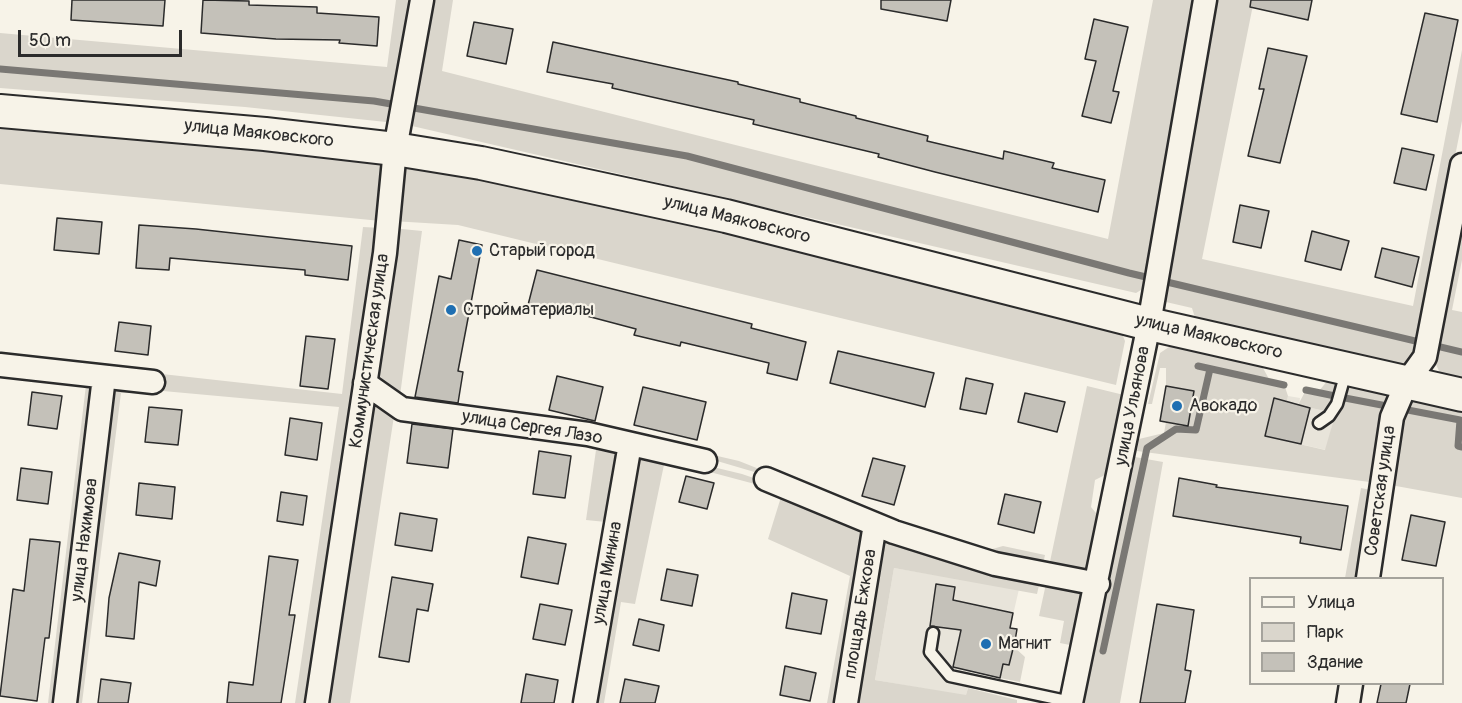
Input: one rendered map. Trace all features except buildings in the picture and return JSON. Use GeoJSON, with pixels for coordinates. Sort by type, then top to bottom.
{"type":"FeatureCollection","features":[{"type":"Feature","properties":{"kind":"main road","name":"улица Маяковского"},"geometry":{"type":"LineString","coordinates":[[0,111],[264,134],[395,149],[481,163],[726,216],[1149,324],[1462,395]]}},
{"type":"Feature","properties":{"kind":"street","name":"Коммунистическая улица"},"geometry":{"type":"LineString","coordinates":[[317,703],[385,253],[395,149],[422,0]]}},
{"type":"Feature","properties":{"kind":"street","name":"улица Ульянова"},"geometry":{"type":"LineString","coordinates":[[1071,702],[1098,584],[1149,324],[1205,0]]}},
{"type":"Feature","properties":{"kind":"street","name":"Советская улица"},"geometry":{"type":"LineString","coordinates":[[1368,577],[1392,417],[1407,382],[1425,357],[1462,165]]}},
{"type":"Feature","properties":{"kind":"street"},"geometry":{"type":"LineString","coordinates":[[0,365],[153,382]]}},
{"type":"Feature","properties":{"kind":"street","name":"улица Нахимова"},"geometry":{"type":"LineString","coordinates":[[65,703],[104,377]]}},
{"type":"Feature","properties":{"kind":"street","name":"улица Сергея Лазо"},"geometry":{"type":"LineString","coordinates":[[365,383],[402,409],[588,434],[705,461]]}},
{"type":"Feature","properties":{"kind":"street","name":"улица Минина"},"geometry":{"type":"LineString","coordinates":[[585,703],[630,444]]}},
{"type":"Feature","properties":{"kind":"street"},"geometry":{"type":"LineString","coordinates":[[766,479],[875,524],[995,564],[1098,584]]}},
{"type":"Feature","properties":{"kind":"street","name":"площадь Ежкова"},"geometry":{"type":"LineString","coordinates":[[846,703],[875,524]]}},
{"type":"Feature","properties":{"kind":"street"},"geometry":{"type":"LineString","coordinates":[[1348,703],[1351,685]]}},
{"type":"Feature","properties":{"kind":"lane"},"geometry":{"type":"LineString","coordinates":[[1319,423],[1329,416],[1337,404],[1347,369]]}},
{"type":"Feature","properties":{"kind":"lane"},"geometry":{"type":"LineString","coordinates":[[933,633],[930,652],[950,676],[1071,702]]}},
{"type":"Feature","properties":{"kind":"shaded area"},"geometry":{"type":"Polygon","coordinates":[[[1288,396],[1300,398],[1299,405],[1325,411],[1333,422],[1326,450],[1265,436],[1274,398],[1287,401],[1288,396]]]}},
{"type":"Feature","properties":{"kind":"shaded area"},"geometry":{"type":"Polygon","coordinates":[[[894,568],[1019,589],[1010,628],[1017,629],[1009,665],[1003,664],[1000,678],[971,672],[966,696],[875,680],[894,568]]]}},
{"type":"Feature","properties":{"kind":"green space"},"geometry":{"type":"Polygon","coordinates":[[[396,0],[410,0],[386,122],[245,107],[0,88],[0,33],[387,67],[396,0]]]}},
{"type":"Feature","properties":{"kind":"green space"},"geometry":{"type":"Polygon","coordinates":[[[431,0],[453,0],[442,71],[1108,239],[1153,0],[1195,0],[1146,287],[1136,293],[412,126],[431,0]]]}},
{"type":"Feature","properties":{"kind":"green space"},"geometry":{"type":"Polygon","coordinates":[[[1217,0],[1254,0],[1202,259],[1413,306],[1462,50],[1462,121],[1420,333],[1414,354],[1398,370],[1196,321],[1192,308],[1166,302],[1163,294],[1166,271],[1204,83],[1217,0]]]}},
{"type":"Feature","properties":{"kind":"green space"},"geometry":{"type":"Polygon","coordinates":[[[0,122],[383,160],[381,221],[0,184],[0,122]]]}},
{"type":"Feature","properties":{"kind":"green space"},"geometry":{"type":"Polygon","coordinates":[[[404,162],[709,220],[1121,331],[1125,341],[1116,385],[458,225],[392,221],[404,162]]]}},
{"type":"Feature","properties":{"kind":"green space"},"geometry":{"type":"Polygon","coordinates":[[[1462,196],[1462,260],[1452,310],[1462,312],[1462,383],[1442,378],[1435,362],[1433,340],[1462,196]]]}},
{"type":"Feature","properties":{"kind":"green space"},"geometry":{"type":"Polygon","coordinates":[[[363,227],[381,228],[310,703],[295,703],[339,407],[152,390],[121,393],[82,703],[69,703],[107,382],[0,356],[342,394],[363,227]]]}},
{"type":"Feature","properties":{"kind":"green space"},"geometry":{"type":"Polygon","coordinates":[[[392,228],[422,231],[399,403],[370,378],[392,228]]]}},
{"type":"Feature","properties":{"kind":"green space"},"geometry":{"type":"Polygon","coordinates":[[[1175,343],[1258,359],[1269,379],[1284,384],[1288,396],[1287,401],[1275,398],[1265,436],[1325,450],[1333,422],[1331,418],[1344,402],[1352,382],[1394,390],[1377,483],[1137,451],[1139,439],[1164,433],[1166,422],[1188,426],[1194,391],[1166,386],[1166,368],[1160,368],[1152,404],[1148,404],[1160,353],[1175,343]]]}},
{"type":"Feature","properties":{"kind":"green space"},"geometry":{"type":"Polygon","coordinates":[[[1337,377],[1333,400],[1325,411],[1298,405],[1307,388],[1319,391],[1328,380],[1337,377]]]}},
{"type":"Feature","properties":{"kind":"green space"},"geometry":{"type":"Polygon","coordinates":[[[100,381],[61,703],[48,703],[86,385],[100,381]]]}},
{"type":"Feature","properties":{"kind":"green space"},"geometry":{"type":"Polygon","coordinates":[[[1087,386],[1124,395],[1109,473],[1095,480],[1091,507],[1100,518],[1090,577],[1048,571],[1087,386]]]}},
{"type":"Feature","properties":{"kind":"green space"},"geometry":{"type":"Polygon","coordinates":[[[1410,394],[1462,405],[1462,498],[1385,484],[1410,394]]]}},
{"type":"Feature","properties":{"kind":"green space"},"geometry":{"type":"Polygon","coordinates":[[[369,396],[626,448],[606,522],[586,520],[597,443],[394,416],[350,703],[323,703],[369,396]]]}},
{"type":"Feature","properties":{"kind":"green space"},"geometry":{"type":"Polygon","coordinates":[[[399,403],[601,429],[739,461],[897,524],[989,550],[1003,546],[1045,555],[1042,569],[994,560],[895,529],[768,476],[690,453],[587,431],[399,403]]]}},
{"type":"Feature","properties":{"kind":"green space"},"geometry":{"type":"Polygon","coordinates":[[[634,448],[742,474],[1041,576],[1037,594],[894,568],[875,680],[966,695],[968,688],[1017,700],[1017,703],[827,703],[850,576],[768,539],[781,497],[766,487],[665,460],[635,604],[621,602],[604,703],[590,703],[634,448]]]}},
{"type":"Feature","properties":{"kind":"green space"},"geometry":{"type":"Polygon","coordinates":[[[1135,457],[1163,462],[1120,703],[1081,703],[1135,457]]]}},
{"type":"Feature","properties":{"kind":"green space"},"geometry":{"type":"Polygon","coordinates":[[[1361,488],[1376,491],[1361,577],[1345,577],[1361,488]]]}},
{"type":"Feature","properties":{"kind":"green space"},"geometry":{"type":"Polygon","coordinates":[[[1047,579],[1087,588],[1075,646],[1060,643],[1064,621],[1039,616],[1047,579]]]}},
{"type":"Feature","properties":{"kind":"green space"},"geometry":{"type":"Polygon","coordinates":[[[1013,646],[1025,657],[1020,682],[1000,678],[1003,664],[1009,665],[1013,646]]]}},
{"type":"Feature","properties":{"kind":"waterway"},"geometry":{"type":"LineString","coordinates":[[0,69],[374,101],[687,156],[1129,273],[1462,352]]}},
{"type":"Feature","properties":{"kind":"waterway"},"geometry":{"type":"LineString","coordinates":[[1198,366],[1284,385]]}},
{"type":"Feature","properties":{"kind":"waterway"},"geometry":{"type":"LineString","coordinates":[[1103,651],[1147,448],[1176,429],[1196,430],[1210,369]]}},
{"type":"Feature","properties":{"kind":"waterway"},"geometry":{"type":"LineString","coordinates":[[1306,390],[1335,396]]}},
{"type":"Feature","properties":{"kind":"waterway"},"geometry":{"type":"LineString","coordinates":[[1345,398],[1460,420],[1458,446],[1462,447]]}},
{"type":"Feature","properties":{"kind":"place","name":"Старый город"},"geometry":{"type":"Point","coordinates":[477,251]}},
{"type":"Feature","properties":{"kind":"place","name":"Стройматериалы"},"geometry":{"type":"Point","coordinates":[451,310]}},
{"type":"Feature","properties":{"kind":"place","name":"Авокадо"},"geometry":{"type":"Point","coordinates":[1177,406]}},
{"type":"Feature","properties":{"kind":"place","name":"Магнит"},"geometry":{"type":"Point","coordinates":[986,644]}}]}
